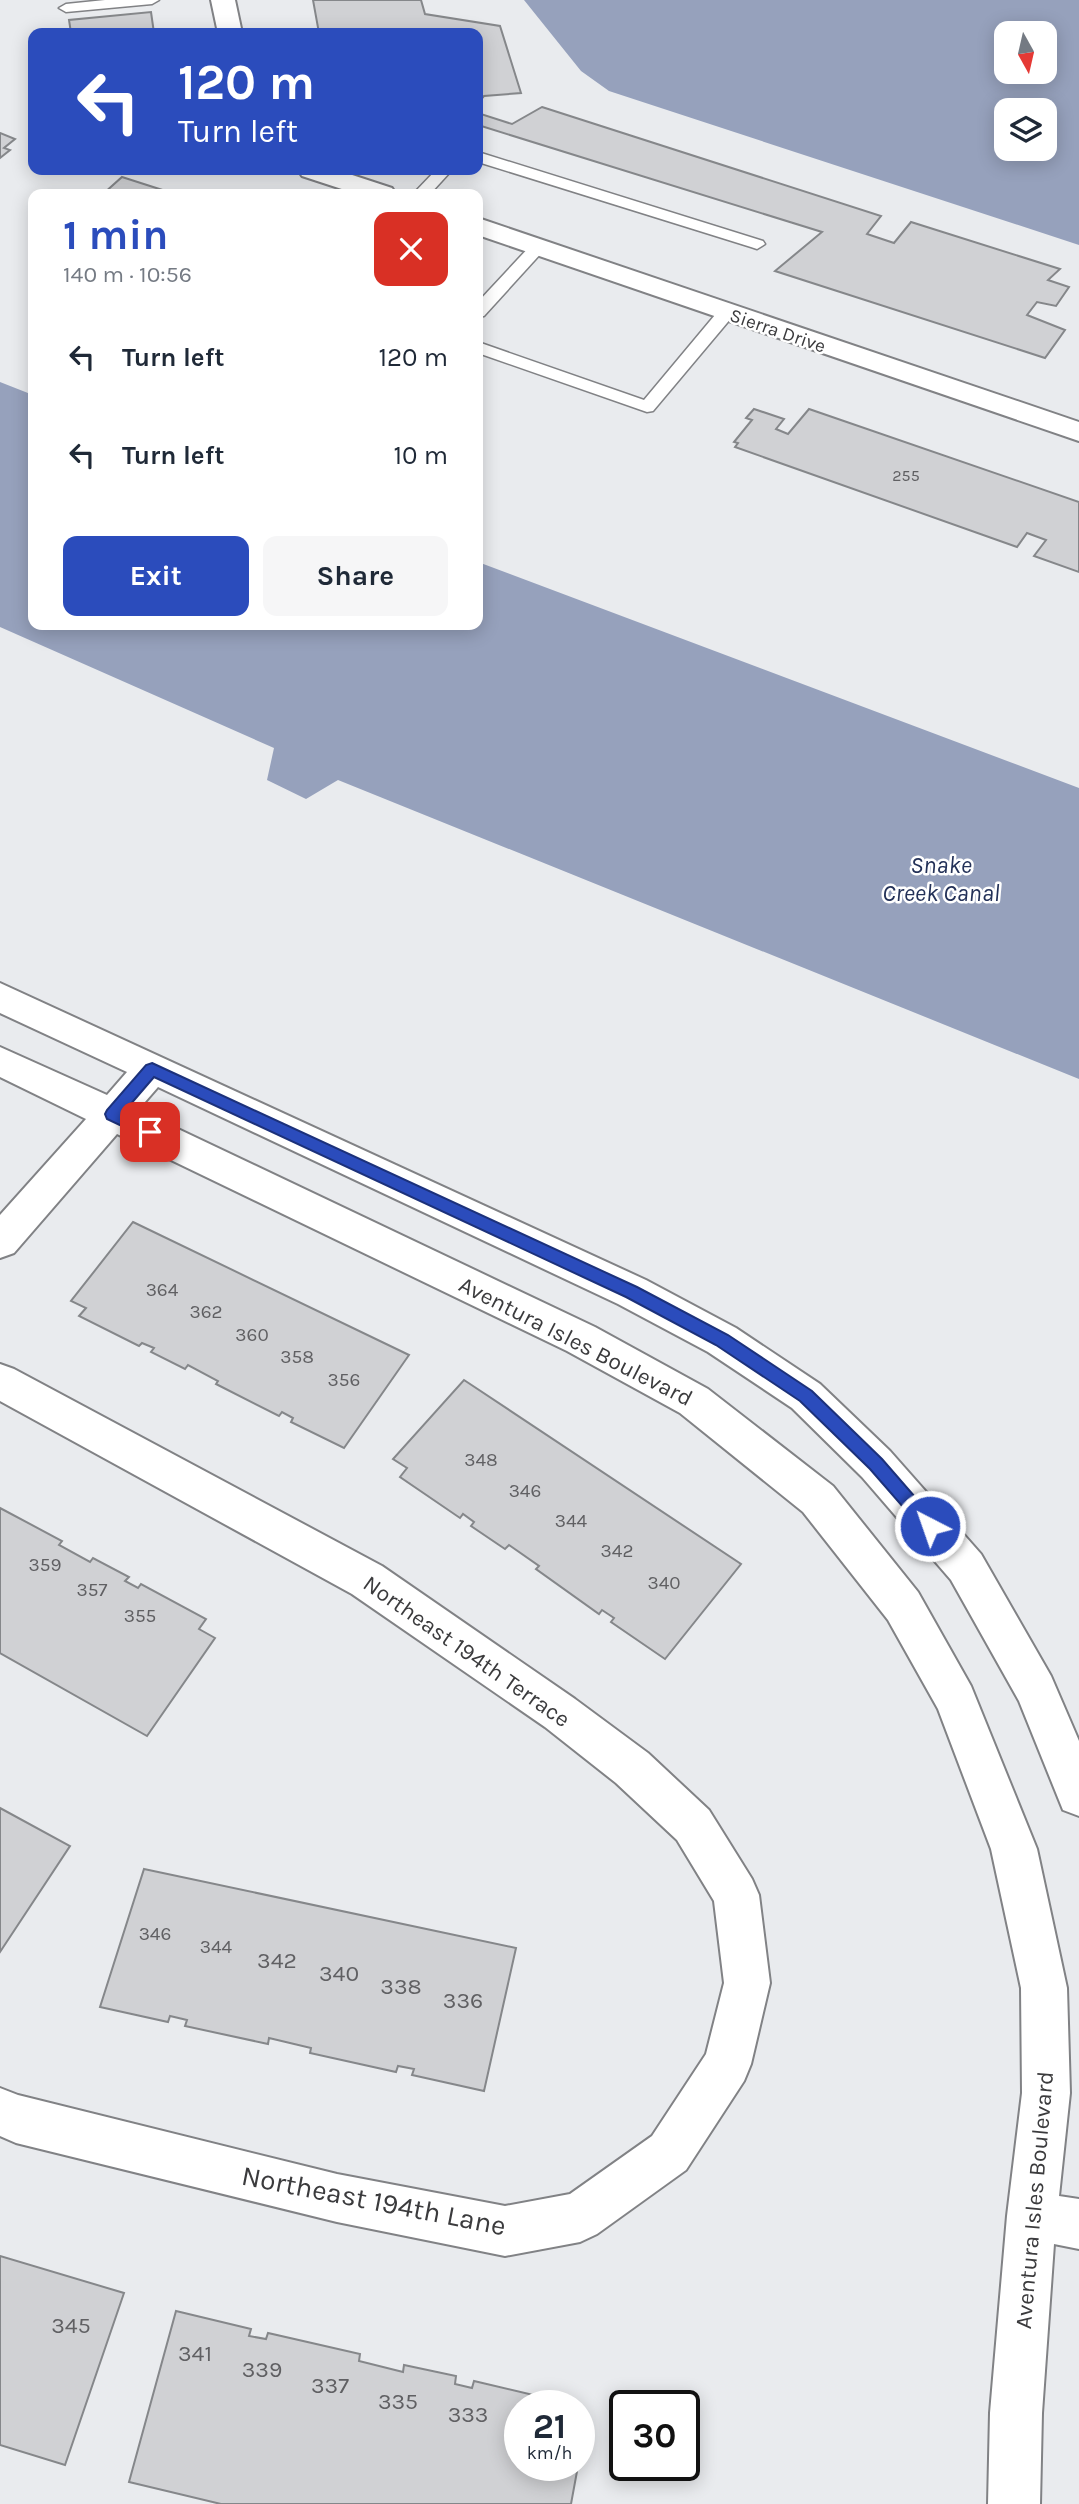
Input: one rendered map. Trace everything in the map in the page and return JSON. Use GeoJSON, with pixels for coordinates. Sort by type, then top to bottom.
{"type":"FeatureCollection","features":[{"type":"Feature","properties":{"kind":"street"},"geometry":{"type":"LineString","coordinates":[[223,0],[228,28]]}},
{"type":"Feature","properties":{"kind":"street"},"geometry":{"type":"LineString","coordinates":[[326,175],[368,189]]}},
{"type":"Feature","properties":{"kind":"street","name":"Sierra Drive"},"geometry":{"type":"LineString","coordinates":[[483,228],[1079,432]]}},
{"type":"Feature","properties":{"kind":"street"},"geometry":{"type":"LineString","coordinates":[[0,997],[632,1292],[722,1340],[806,1396],[876,1464],[966,1567],[1037,1690],[1079,1795]]}},
{"type":"Feature","properties":{"kind":"street","name":"Aventura Isles Boulevard"},"geometry":{"type":"LineString","coordinates":[[0,1061],[581,1339],[694,1401],[818,1499],[903,1606],[956,1700],[1014,1849],[1044,1988],[1046,2093],[1032,2216],[1016,2413],[1014,2504]]}},
{"type":"Feature","properties":{"kind":"street"},"geometry":{"type":"LineString","coordinates":[[0,1242],[152,1069]]}},
{"type":"Feature","properties":{"kind":"street","name":"Northeast 194th Terrace"},"geometry":{"type":"LineString","coordinates":[[0,1381],[201,1488],[375,1586],[560,1713],[632,1768],[683,1815],[693,1825],[736,1895],[747,1983],[727,2064]]}},
{"type":"Feature","properties":{"kind":"street","name":"Northeast 194th Lane"},"geometry":{"type":"LineString","coordinates":[[0,2112],[16,2119],[337,2197],[505,2231],[580,2217],[670,2153],[727,2064]]}},
{"type":"Feature","properties":{"kind":"street"},"geometry":{"type":"LineString","coordinates":[[1032,2216],[1079,2224]]}},
{"type":"Feature","properties":{"kind":"lane"},"geometry":{"type":"LineString","coordinates":[[66,8],[152,0]]}},
{"type":"Feature","properties":{"kind":"lane"},"geometry":{"type":"LineString","coordinates":[[483,159],[757,244]]}},
{"type":"Feature","properties":{"kind":"lane"},"geometry":{"type":"LineString","coordinates":[[426,189],[438,175]]}},
{"type":"Feature","properties":{"kind":"lane"},"geometry":{"type":"LineString","coordinates":[[483,307],[538,247]]}},
{"type":"Feature","properties":{"kind":"lane"},"geometry":{"type":"LineString","coordinates":[[483,349],[647,407],[726,313]]}},
{"type":"Feature","properties":{"kind":"water"},"geometry":{"type":"Polygon","coordinates":[[[524,0],[1079,0],[1079,245],[609,91],[581,71],[524,0]]]}},
{"type":"Feature","properties":{"kind":"water","name":"Snake Creek Canal"},"geometry":{"type":"Polygon","coordinates":[[[0,382],[28,393],[28,630],[483,630],[483,564],[1079,788],[1079,1079],[338,780],[306,799],[267,780],[274,748],[0,627],[0,382]]]}},
{"type":"Feature","properties":{"kind":"building"},"geometry":{"type":"Polygon","coordinates":[[[313,0],[421,0],[425,14],[500,26],[521,93],[483,97],[483,28],[318,28],[313,0]]]}},
{"type":"Feature","properties":{"kind":"building"},"geometry":{"type":"Polygon","coordinates":[[[151,12],[153,28],[70,28],[69,20],[151,12]]]}},
{"type":"Feature","properties":{"kind":"building"},"geometry":{"type":"Polygon","coordinates":[[[542,107],[881,216],[867,234],[894,243],[911,222],[1060,269],[1048,280],[1069,287],[1056,306],[1037,302],[1027,315],[1065,330],[1045,358],[775,271],[822,232],[483,127],[483,115],[512,124],[542,107]]]}},
{"type":"Feature","properties":{"kind":"building"},"geometry":{"type":"Polygon","coordinates":[[[0,133],[15,139],[4,148],[10,150],[0,158],[0,133]]]}},
{"type":"Feature","properties":{"kind":"building"},"geometry":{"type":"Polygon","coordinates":[[[122,177],[159,189],[109,189],[122,177]]]}},
{"type":"Feature","properties":{"kind":"building"},"geometry":{"type":"Polygon","coordinates":[[[754,409],[784,419],[776,429],[788,434],[809,409],[1079,502],[1079,572],[1034,556],[1046,540],[1027,533],[1017,547],[735,447],[738,443],[734,442],[752,420],[746,418],[754,409]]]}},
{"type":"Feature","properties":{"kind":"building"},"geometry":{"type":"Polygon","coordinates":[[[133,1222],[409,1355],[344,1448],[291,1422],[293,1418],[282,1412],[279,1416],[216,1384],[218,1381],[188,1365],[185,1369],[151,1352],[154,1348],[142,1343],[139,1346],[79,1316],[86,1308],[71,1301],[133,1222]]]}},
{"type":"Feature","properties":{"kind":"building"},"geometry":{"type":"Polygon","coordinates":[[[464,1380],[741,1564],[665,1659],[611,1622],[614,1618],[602,1610],[599,1614],[536,1569],[539,1566],[509,1545],[505,1549],[471,1526],[474,1522],[463,1514],[460,1518],[400,1477],[407,1468],[393,1459],[464,1380]]]}},
{"type":"Feature","properties":{"kind":"building"},"geometry":{"type":"Polygon","coordinates":[[[0,1508],[62,1541],[59,1545],[90,1562],[93,1558],[129,1577],[125,1581],[138,1588],[141,1584],[206,1619],[199,1629],[215,1638],[147,1736],[0,1653],[0,1508]]]}},
{"type":"Feature","properties":{"kind":"building"},"geometry":{"type":"Polygon","coordinates":[[[0,1808],[70,1846],[0,1952],[0,1808]]]}},
{"type":"Feature","properties":{"kind":"building"},"geometry":{"type":"Polygon","coordinates":[[[144,1869],[516,1948],[484,2091],[412,2075],[414,2069],[398,2066],[396,2072],[310,2053],[311,2048],[269,2038],[268,2044],[185,2026],[187,2020],[170,2016],[168,2022],[100,2007],[144,1869]]]}},
{"type":"Feature","properties":{"kind":"building"},"geometry":{"type":"Polygon","coordinates":[[[0,2256],[124,2293],[65,2465],[0,2445],[0,2256]]]}},
{"type":"Feature","properties":{"kind":"building"},"geometry":{"type":"Polygon","coordinates":[[[176,2311],[251,2329],[249,2336],[266,2339],[268,2333],[360,2354],[359,2361],[403,2372],[404,2365],[456,2376],[455,2384],[472,2388],[474,2381],[512,2390],[504,2390],[504,2481],[575,2481],[571,2504],[221,2504],[129,2482],[176,2311]]]}},
{"type":"Feature","properties":{"kind":"route"},"geometry":{"type":"LineString","coordinates":[[150,1132],[112,1114],[152,1069],[632,1292],[722,1340],[806,1396],[876,1464],[930,1526]]}}]}
